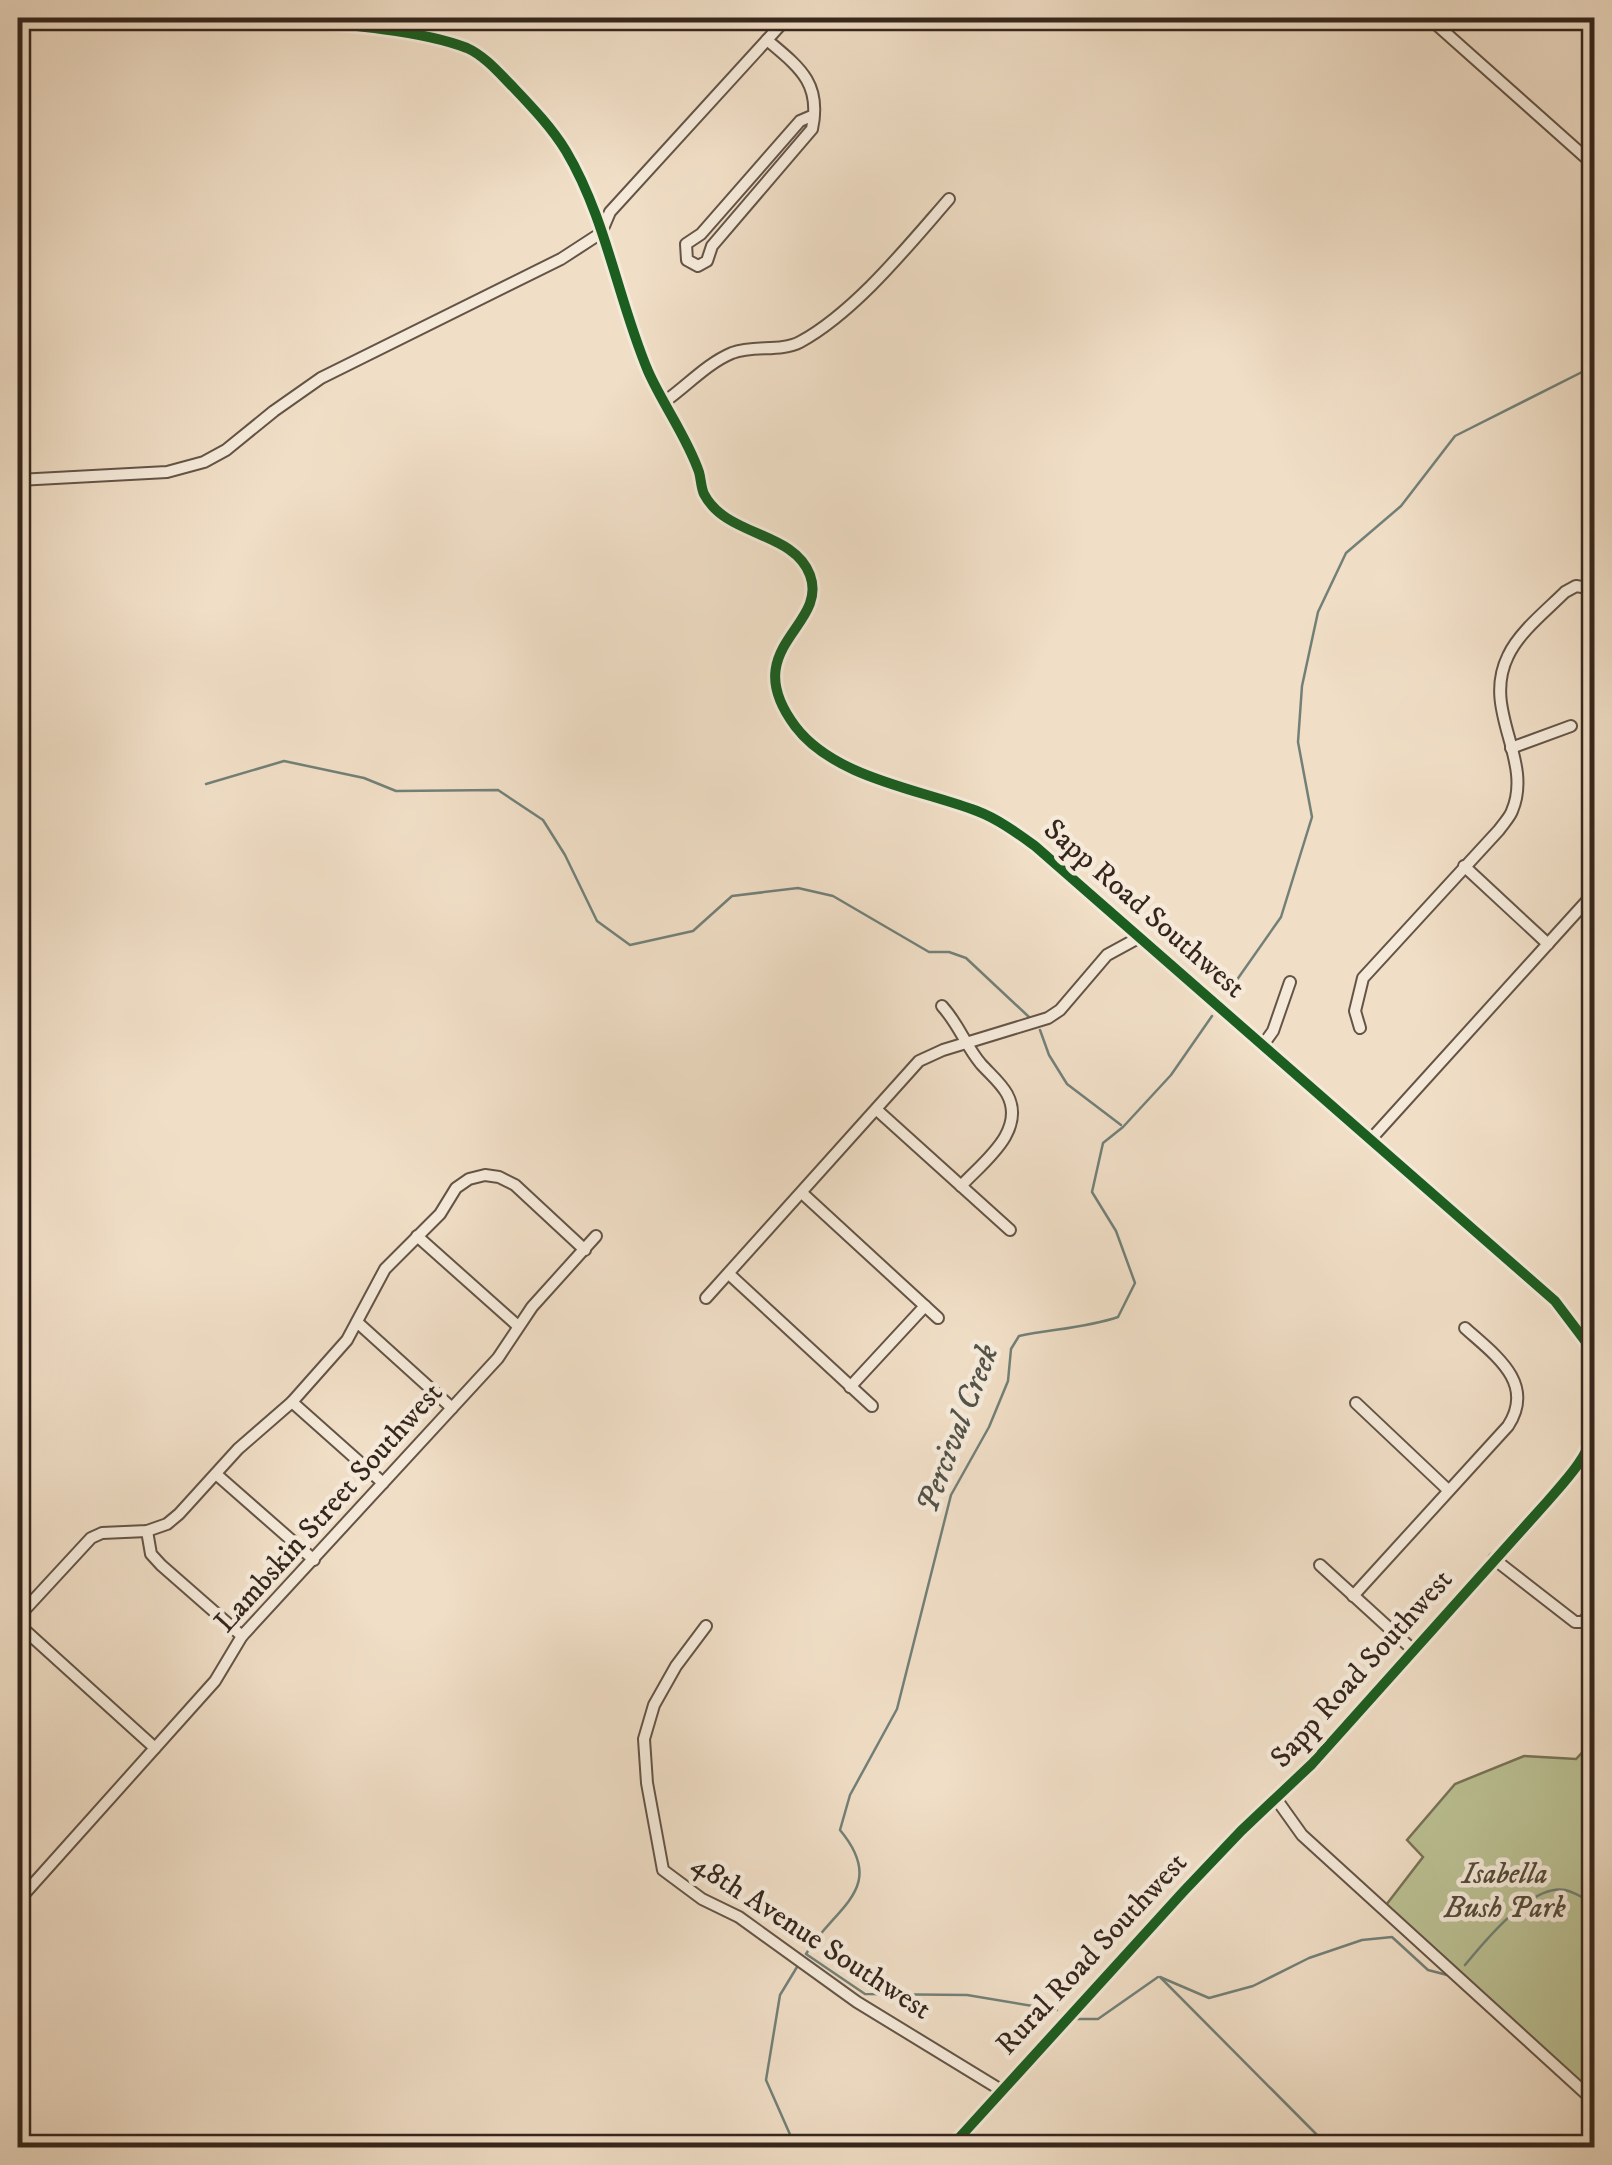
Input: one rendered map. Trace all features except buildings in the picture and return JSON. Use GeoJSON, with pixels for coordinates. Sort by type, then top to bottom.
{"type":"FeatureCollection","features":[{"type":"Feature","properties":{"kind":"street","name":"Sapp Road Southwest"},"geometry":{"type":"LineString","coordinates":[[258,18],[439,39],[471,50],[496,69],[539,115],[566,152],[601,233],[648,371],[699,472],[704,493],[715,508],[739,527],[791,552],[810,575],[813,595],[778,655],[773,682],[781,704],[810,745],[835,760],[936,800],[978,812],[1036,846],[1555,1301],[1586,1342],[1594,1367]]}},
{"type":"Feature","properties":{"kind":"street"},"geometry":{"type":"LineString","coordinates":[[18,480],[160,473],[204,462],[250,433],[321,378],[561,259],[601,233],[610,212],[787,18]]}},
{"type":"Feature","properties":{"kind":"street"},"geometry":{"type":"LineString","coordinates":[[1429,18],[1594,164]]}},
{"type":"Feature","properties":{"kind":"street"},"geometry":{"type":"LineString","coordinates":[[768,40],[809,79],[814,115],[808,138],[712,246],[707,261],[698,266],[686,260],[686,244],[701,234],[800,121],[814,115]]}},
{"type":"Feature","properties":{"kind":"street"},"geometry":{"type":"LineString","coordinates":[[664,402],[712,364],[733,353],[796,344],[829,322],[950,199]]}},
{"type":"Feature","properties":{"kind":"street"},"geometry":{"type":"LineString","coordinates":[[1360,1028],[1355,1012],[1363,978],[1513,810],[1516,767],[1500,715],[1499,692],[1509,652],[1565,592],[1576,586],[1594,589]]}},
{"type":"Feature","properties":{"kind":"street"},"geometry":{"type":"LineString","coordinates":[[1512,748],[1571,726]]}},
{"type":"Feature","properties":{"kind":"street"},"geometry":{"type":"LineString","coordinates":[[1464,866],[1548,944]]}},
{"type":"Feature","properties":{"kind":"street"},"geometry":{"type":"LineString","coordinates":[[1372,1138],[1594,893]]}},
{"type":"Feature","properties":{"kind":"street"},"geometry":{"type":"LineString","coordinates":[[706,1298],[919,1061],[1055,1014],[1107,954],[1140,936]]}},
{"type":"Feature","properties":{"kind":"street"},"geometry":{"type":"LineString","coordinates":[[1263,1045],[1273,1031],[1290,982]]}},
{"type":"Feature","properties":{"kind":"street"},"geometry":{"type":"LineString","coordinates":[[942,1006],[961,1026],[967,1044],[1006,1091],[1013,1108],[1003,1142],[960,1186]]}},
{"type":"Feature","properties":{"kind":"street"},"geometry":{"type":"LineString","coordinates":[[877,1110],[1010,1230]]}},
{"type":"Feature","properties":{"kind":"street"},"geometry":{"type":"LineString","coordinates":[[155,1748],[18,1621],[91,1538],[102,1533],[147,1531],[167,1524],[238,1448],[292,1402],[347,1340],[385,1268],[440,1214],[456,1188],[469,1179],[485,1175],[516,1185],[584,1250]]}},
{"type":"Feature","properties":{"kind":"street"},"geometry":{"type":"LineString","coordinates":[[802,1194],[938,1318]]}},
{"type":"Feature","properties":{"kind":"street"},"geometry":{"type":"LineString","coordinates":[[417,1236],[518,1326]]}},
{"type":"Feature","properties":{"kind":"street","name":"Lambskin Street Southwest"},"geometry":{"type":"LineString","coordinates":[[18,1901],[215,1681],[242,1636],[498,1358],[518,1326],[596,1236]]}},
{"type":"Feature","properties":{"kind":"street"},"geometry":{"type":"LineString","coordinates":[[729,1274],[872,1406]]}},
{"type":"Feature","properties":{"kind":"street"},"geometry":{"type":"LineString","coordinates":[[850,1387],[924,1306]]}},
{"type":"Feature","properties":{"kind":"street"},"geometry":{"type":"LineString","coordinates":[[357,1322],[452,1408]]}},
{"type":"Feature","properties":{"kind":"street"},"geometry":{"type":"LineString","coordinates":[[1353,1596],[1508,1426],[1516,1411],[1516,1382],[1508,1368],[1466,1328]]}},
{"type":"Feature","properties":{"kind":"street"},"geometry":{"type":"LineString","coordinates":[[292,1402],[383,1483]]}},
{"type":"Feature","properties":{"kind":"street"},"geometry":{"type":"LineString","coordinates":[[1356,1403],[1447,1490]]}},
{"type":"Feature","properties":{"kind":"street","name":"Sapp Road Southwest"},"geometry":{"type":"LineString","coordinates":[[1277,1800],[1576,1467],[1594,1431]]}},
{"type":"Feature","properties":{"kind":"street"},"geometry":{"type":"LineString","coordinates":[[216,1474],[314,1560]]}},
{"type":"Feature","properties":{"kind":"street"},"geometry":{"type":"LineString","coordinates":[[147,1531],[151,1554],[242,1636]]}},
{"type":"Feature","properties":{"kind":"street"},"geometry":{"type":"LineString","coordinates":[[1494,1559],[1575,1622],[1583,1622],[1594,1608]]}},
{"type":"Feature","properties":{"kind":"street"},"geometry":{"type":"LineString","coordinates":[[1320,1565],[1412,1649]]}},
{"type":"Feature","properties":{"kind":"street","name":"48th Avenue Southwest"},"geometry":{"type":"LineString","coordinates":[[706,1626],[668,1679],[654,1705],[644,1739],[647,1783],[663,1870],[702,1899],[739,1917],[858,2002],[1001,2090]]}},
{"type":"Feature","properties":{"kind":"street"},"geometry":{"type":"LineString","coordinates":[[1277,1800],[1302,1835],[1594,2101]]}},
{"type":"Feature","properties":{"kind":"street","name":"Rural Road Southwest"},"geometry":{"type":"LineString","coordinates":[[950,2148],[1194,1880],[1277,1800]]}},
{"type":"Feature","properties":{"kind":"green space","name":"Isabella Bush Park"},"geometry":{"type":"Polygon","coordinates":[[[1594,1740],[1594,2095],[1386,1905],[1423,1857],[1407,1840],[1455,1784],[1524,1756],[1576,1759],[1594,1740]]]}},
{"type":"Feature","properties":{"kind":"waterway","name":"Percival Creek"},"geometry":{"type":"LineString","coordinates":[[1227,994],[1281,917],[1312,817],[1298,742],[1302,686],[1318,612],[1346,553],[1401,506],[1455,436],[1594,366]]}},
{"type":"Feature","properties":{"kind":"waterway"},"geometry":{"type":"LineString","coordinates":[[206,784],[284,761],[364,778],[396,791],[498,790],[543,820],[597,921],[630,945],[693,931],[732,896],[798,888],[833,896],[929,952],[949,952],[966,958],[1029,1017]]}},
{"type":"Feature","properties":{"kind":"waterway","name":"Percival Creek"},"geometry":{"type":"LineString","coordinates":[[1057,2010],[967,1995],[865,1994],[806,1954],[842,1910],[858,1883],[854,1850],[840,1830],[850,1795],[897,1709],[951,1495],[989,1427],[1008,1381],[1011,1349],[1019,1336],[1118,1317],[1135,1283],[1116,1231],[1092,1192],[1103,1143],[1171,1075],[1212,1016]]}},
{"type":"Feature","properties":{"kind":"waterway"},"geometry":{"type":"LineString","coordinates":[[1040,1030],[1049,1055],[1067,1084],[1121,1125]]}},
{"type":"Feature","properties":{"kind":"waterway"},"geometry":{"type":"LineString","coordinates":[[1465,1965],[1510,1916],[1538,1896],[1565,1890],[1594,1904]]}},
{"type":"Feature","properties":{"kind":"waterway"},"geometry":{"type":"LineString","coordinates":[[1160,1977],[1209,1998],[1253,1986],[1309,1958],[1362,1940],[1392,1937],[1428,1970],[1451,1976]]}},
{"type":"Feature","properties":{"kind":"waterway","name":"Percival Creek"},"geometry":{"type":"LineString","coordinates":[[787,2148],[792,2139],[766,2080],[780,1995],[797,1967]]}},
{"type":"Feature","properties":{"kind":"waterway"},"geometry":{"type":"LineString","coordinates":[[1075,2019],[1098,2019],[1158,1977]]}},
{"type":"Feature","properties":{"kind":"waterway"},"geometry":{"type":"LineString","coordinates":[[1161,1978],[1330,2148]]}},
{"type":"Feature","properties":{"kind":"cycle path"},"geometry":{"type":"LineString","coordinates":[[258,18],[420,35],[467,48],[497,71],[554,134],[580,177],[648,371],[694,459],[704,494],[728,519],[790,550],[810,575],[812,593],[807,609],[779,657],[775,676],[779,699],[795,726],[812,744],[854,770],[985,814],[1035,846],[1555,1301],[1586,1342],[1594,1367]]}},
{"type":"Feature","properties":{"kind":"cycle path"},"geometry":{"type":"LineString","coordinates":[[950,2148],[1183,1892],[1312,1764],[1561,1486],[1581,1460],[1594,1431]]}}]}
